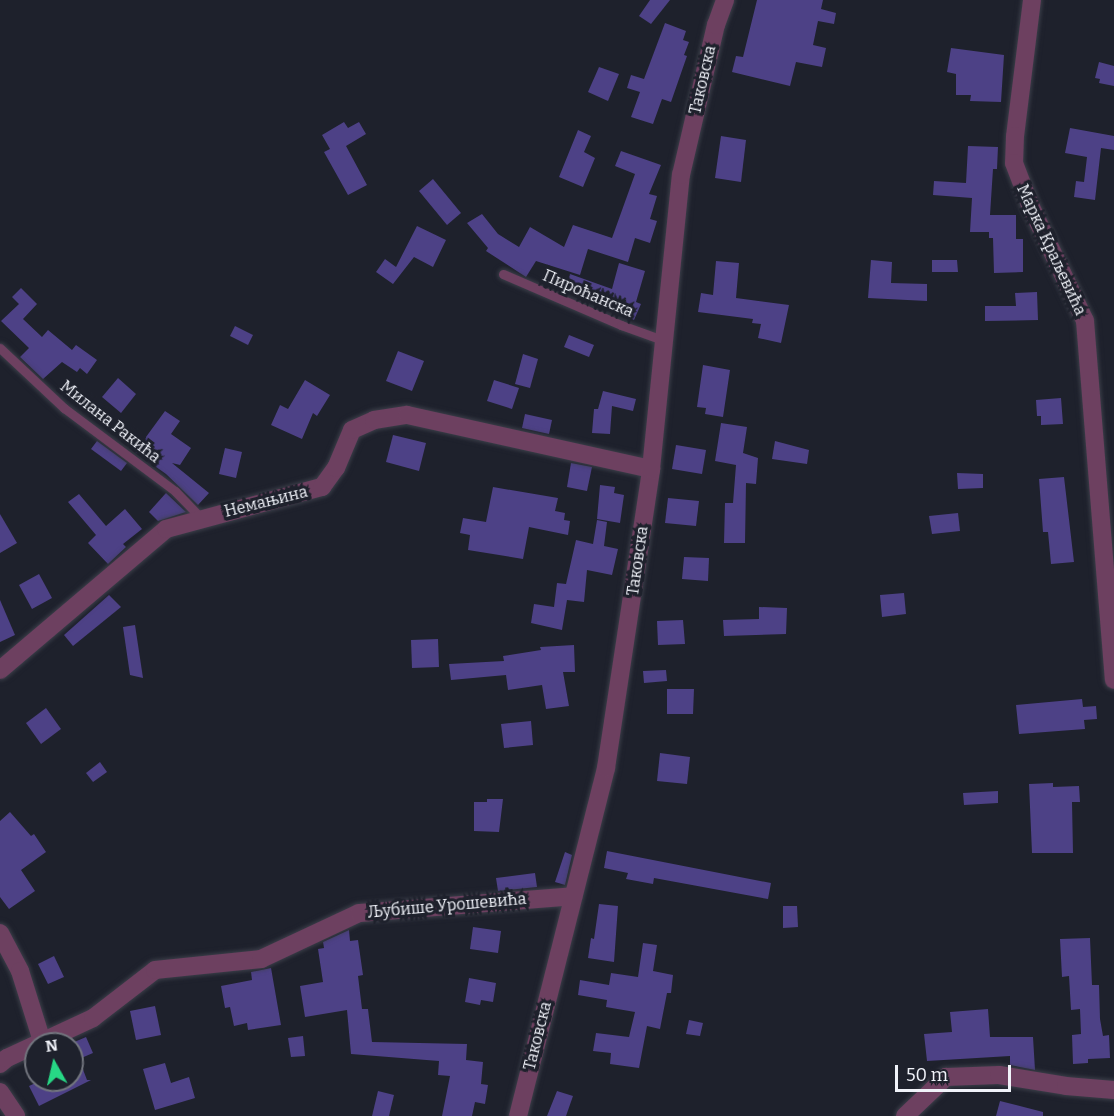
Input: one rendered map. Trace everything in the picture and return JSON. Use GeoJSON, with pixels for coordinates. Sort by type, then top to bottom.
{"type":"FeatureCollection","features":[{"type":"Feature","properties":{"kind":"street","name":"Таковска"},"geometry":{"type":"LineString","coordinates":[[518,1116],[606,768],[651,469],[681,175],[716,25],[725,0]]}},
{"type":"Feature","properties":{"kind":"street","name":"Марка Краљевића"},"geometry":{"type":"LineString","coordinates":[[1032,0],[1015,136],[1014,163],[1026,195],[1085,321],[1114,680]]}},
{"type":"Feature","properties":{"kind":"street","name":"Немањина"},"geometry":{"type":"LineString","coordinates":[[0,670],[160,534],[201,518],[316,490],[332,473],[352,430],[383,417],[407,415],[651,469]]}},
{"type":"Feature","properties":{"kind":"street","name":"Љубише Урошевића"},"geometry":{"type":"LineString","coordinates":[[62,1032],[93,1018],[155,970],[261,959],[359,913],[573,896]]}},
{"type":"Feature","properties":{"kind":"street"},"geometry":{"type":"LineString","coordinates":[[0,933],[20,970],[39,1032]]}},
{"type":"Feature","properties":{"kind":"street","name":"Љубише Урошевића"},"geometry":{"type":"LineString","coordinates":[[0,1064],[24,1051]]}},
{"type":"Feature","properties":{"kind":"street"},"geometry":{"type":"LineString","coordinates":[[905,1116],[946,1077],[999,1075],[1066,1086],[1114,1090]]}},
{"type":"Feature","properties":{"kind":"street"},"geometry":{"type":"LineString","coordinates":[[0,1092],[16,1116]]}},
{"type":"Feature","properties":{"kind":"lane","name":"Пироћанска"},"geometry":{"type":"LineString","coordinates":[[503,274],[621,325],[663,339]]}},
{"type":"Feature","properties":{"kind":"lane","name":"Милана Ракића"},"geometry":{"type":"LineString","coordinates":[[0,348],[64,408],[175,491],[201,518]]}},
{"type":"Feature","properties":{"kind":"building"},"geometry":{"type":"Polygon","coordinates":[[[650,0],[670,0],[651,24],[639,16],[650,0]]]}},
{"type":"Feature","properties":{"kind":"building"},"geometry":{"type":"Polygon","coordinates":[[[757,0],[823,0],[821,9],[836,13],[834,24],[818,21],[813,45],[826,48],[822,67],[796,62],[790,86],[732,72],[736,56],[743,57],[757,0]]]}},
{"type":"Feature","properties":{"kind":"building"},"geometry":{"type":"Polygon","coordinates":[[[665,23],[686,31],[683,40],[689,42],[684,55],[687,56],[671,102],[662,99],[653,124],[631,117],[640,92],[627,88],[631,75],[644,79],[665,23]]]}},
{"type":"Feature","properties":{"kind":"building"},"geometry":{"type":"Polygon","coordinates":[[[951,48],[1004,55],[1001,102],[970,101],[971,95],[956,95],[956,74],[947,72],[951,48]]]}},
{"type":"Feature","properties":{"kind":"building"},"geometry":{"type":"Polygon","coordinates":[[[1099,62],[1114,66],[1114,86],[1099,83],[1100,79],[1095,78],[1099,62]]]}},
{"type":"Feature","properties":{"kind":"building"},"geometry":{"type":"Polygon","coordinates":[[[599,67],[619,74],[608,101],[588,92],[599,67]]]}},
{"type":"Feature","properties":{"kind":"building"},"geometry":{"type":"Polygon","coordinates":[[[344,122],[348,128],[359,122],[366,134],[346,146],[367,185],[348,195],[324,152],[330,149],[322,135],[344,122]]]}},
{"type":"Feature","properties":{"kind":"building"},"geometry":{"type":"Polygon","coordinates":[[[1070,128],[1114,136],[1114,150],[1101,148],[1095,200],[1074,197],[1076,181],[1084,182],[1087,157],[1065,153],[1070,128]]]}},
{"type":"Feature","properties":{"kind":"building"},"geometry":{"type":"Polygon","coordinates":[[[578,130],[591,136],[584,152],[595,158],[583,187],[559,177],[578,130]]]}},
{"type":"Feature","properties":{"kind":"building"},"geometry":{"type":"Polygon","coordinates":[[[721,136],[746,140],[741,182],[715,178],[721,136]]]}},
{"type":"Feature","properties":{"kind":"building"},"geometry":{"type":"Polygon","coordinates":[[[968,146],[998,147],[997,169],[993,169],[990,215],[1016,215],[1016,239],[1023,239],[1023,272],[994,273],[993,238],[989,238],[989,232],[970,232],[972,198],[933,195],[934,181],[966,183],[968,146]]]}},
{"type":"Feature","properties":{"kind":"building"},"geometry":{"type":"Polygon","coordinates":[[[621,151],[661,165],[649,194],[657,196],[650,219],[657,221],[650,243],[635,238],[628,262],[588,249],[580,275],[536,261],[526,277],[486,251],[488,248],[467,223],[482,214],[498,234],[519,247],[530,227],[564,247],[573,225],[612,238],[635,174],[615,166],[621,151]]]}},
{"type":"Feature","properties":{"kind":"building"},"geometry":{"type":"Polygon","coordinates":[[[433,179],[461,213],[447,225],[419,191],[433,179]]]}},
{"type":"Feature","properties":{"kind":"building"},"geometry":{"type":"Polygon","coordinates":[[[417,226],[446,240],[433,267],[414,257],[393,284],[376,272],[385,259],[396,267],[417,226]]]}},
{"type":"Feature","properties":{"kind":"building"},"geometry":{"type":"Polygon","coordinates":[[[871,260],[892,262],[891,283],[927,284],[927,301],[868,298],[871,260]]]}},
{"type":"Feature","properties":{"kind":"building"},"geometry":{"type":"Polygon","coordinates":[[[932,260],[957,260],[958,272],[932,272],[932,260]]]}},
{"type":"Feature","properties":{"kind":"building"},"geometry":{"type":"Polygon","coordinates":[[[716,261],[739,263],[736,298],[789,305],[781,343],[758,338],[761,324],[752,323],[753,319],[698,312],[701,293],[713,295],[716,261]]]}},
{"type":"Feature","properties":{"kind":"building"},"geometry":{"type":"Polygon","coordinates":[[[619,263],[645,271],[636,302],[641,304],[634,320],[610,310],[612,307],[564,290],[570,274],[612,289],[619,263]]]}},
{"type":"Feature","properties":{"kind":"building"},"geometry":{"type":"Polygon","coordinates":[[[21,288],[37,304],[23,319],[42,337],[48,330],[72,350],[76,345],[97,360],[87,374],[80,368],[77,372],[62,362],[43,379],[20,357],[29,348],[1,321],[19,304],[12,297],[21,288]]]}},
{"type":"Feature","properties":{"kind":"building"},"geometry":{"type":"Polygon","coordinates":[[[1037,292],[1038,320],[985,321],[985,306],[1016,306],[1015,293],[1037,292]]]}},
{"type":"Feature","properties":{"kind":"building"},"geometry":{"type":"Polygon","coordinates":[[[235,326],[253,335],[248,345],[230,336],[235,326]]]}},
{"type":"Feature","properties":{"kind":"building"},"geometry":{"type":"Polygon","coordinates":[[[569,335],[594,345],[589,357],[564,347],[569,335]]]}},
{"type":"Feature","properties":{"kind":"building"},"geometry":{"type":"Polygon","coordinates":[[[398,351],[424,361],[412,391],[386,381],[398,351]]]}},
{"type":"Feature","properties":{"kind":"building"},"geometry":{"type":"Polygon","coordinates":[[[523,354],[538,359],[530,388],[515,384],[523,354]]]}},
{"type":"Feature","properties":{"kind":"building"},"geometry":{"type":"Polygon","coordinates":[[[703,365],[730,370],[723,417],[705,414],[706,408],[697,407],[703,365]]]}},
{"type":"Feature","properties":{"kind":"building"},"geometry":{"type":"Polygon","coordinates":[[[118,378],[136,394],[121,413],[102,397],[118,378]]]}},
{"type":"Feature","properties":{"kind":"building"},"geometry":{"type":"Polygon","coordinates":[[[305,380],[330,395],[317,416],[313,413],[302,439],[271,425],[280,405],[288,409],[305,380]]]}},
{"type":"Feature","properties":{"kind":"building"},"geometry":{"type":"Polygon","coordinates":[[[494,380],[519,388],[512,409],[487,401],[494,380]]]}},
{"type":"Feature","properties":{"kind":"building"},"geometry":{"type":"Polygon","coordinates":[[[603,391],[636,399],[633,411],[612,406],[610,434],[592,433],[594,409],[598,409],[603,391]]]}},
{"type":"Feature","properties":{"kind":"building"},"geometry":{"type":"Polygon","coordinates":[[[1061,398],[1063,424],[1041,425],[1041,416],[1037,416],[1036,400],[1061,398]]]}},
{"type":"Feature","properties":{"kind":"building"},"geometry":{"type":"Polygon","coordinates":[[[165,411],[180,421],[171,434],[191,448],[180,465],[172,463],[209,493],[198,505],[166,474],[135,452],[165,411]]]}},
{"type":"Feature","properties":{"kind":"building"},"geometry":{"type":"Polygon","coordinates":[[[525,414],[552,420],[549,434],[522,428],[525,414]]]}},
{"type":"Feature","properties":{"kind":"building"},"geometry":{"type":"Polygon","coordinates":[[[721,423],[747,427],[743,453],[758,458],[756,484],[746,483],[745,543],[724,543],[725,503],[733,503],[736,465],[715,461],[721,423]]]}},
{"type":"Feature","properties":{"kind":"building"},"geometry":{"type":"Polygon","coordinates":[[[393,435],[426,443],[419,471],[386,462],[393,435]]]}},
{"type":"Feature","properties":{"kind":"building"},"geometry":{"type":"Polygon","coordinates":[[[97,441],[127,463],[121,471],[91,449],[97,441]]]}},
{"type":"Feature","properties":{"kind":"building"},"geometry":{"type":"Polygon","coordinates":[[[775,441],[809,450],[807,464],[772,459],[775,441]]]}},
{"type":"Feature","properties":{"kind":"building"},"geometry":{"type":"Polygon","coordinates":[[[676,445],[706,450],[702,474],[672,469],[676,445]]]}},
{"type":"Feature","properties":{"kind":"building"},"geometry":{"type":"Polygon","coordinates":[[[225,448],[242,452],[236,478],[219,474],[225,448]]]}},
{"type":"Feature","properties":{"kind":"building"},"geometry":{"type":"Polygon","coordinates":[[[571,463],[592,467],[587,491],[567,487],[571,463]]]}},
{"type":"Feature","properties":{"kind":"building"},"geometry":{"type":"Polygon","coordinates":[[[957,473],[983,474],[983,488],[958,489],[957,473]]]}},
{"type":"Feature","properties":{"kind":"building"},"geometry":{"type":"Polygon","coordinates":[[[1064,477],[1074,562],[1051,564],[1048,532],[1043,532],[1039,479],[1064,477]]]}},
{"type":"Feature","properties":{"kind":"building"},"geometry":{"type":"Polygon","coordinates":[[[600,485],[615,487],[614,493],[624,495],[620,523],[597,519],[600,485]]]}},
{"type":"Feature","properties":{"kind":"building"},"geometry":{"type":"Polygon","coordinates":[[[493,487],[558,498],[555,511],[565,513],[564,520],[570,521],[568,535],[529,527],[523,559],[468,550],[470,535],[460,533],[463,518],[486,522],[493,487]]]}},
{"type":"Feature","properties":{"kind":"building"},"geometry":{"type":"Polygon","coordinates":[[[166,493],[186,512],[158,521],[149,512],[166,493]]]}},
{"type":"Feature","properties":{"kind":"building"},"geometry":{"type":"Polygon","coordinates":[[[79,494],[106,526],[125,509],[142,529],[123,544],[126,547],[108,564],[88,543],[96,535],[68,502],[79,494]]]}},
{"type":"Feature","properties":{"kind":"building"},"geometry":{"type":"Polygon","coordinates":[[[668,498],[699,501],[696,526],[665,523],[668,498]]]}},
{"type":"Feature","properties":{"kind":"building"},"geometry":{"type":"Polygon","coordinates":[[[958,513],[960,531],[932,534],[929,516],[958,513]]]}},
{"type":"Feature","properties":{"kind":"building"},"geometry":{"type":"Polygon","coordinates":[[[0,514],[17,543],[0,553],[0,514]]]}},
{"type":"Feature","properties":{"kind":"building"},"geometry":{"type":"Polygon","coordinates":[[[597,520],[607,522],[604,546],[618,549],[612,575],[587,570],[584,602],[567,600],[562,630],[531,623],[534,604],[554,607],[557,583],[566,584],[576,540],[593,544],[597,520]]]}},
{"type":"Feature","properties":{"kind":"building"},"geometry":{"type":"Polygon","coordinates":[[[684,557],[709,558],[708,581],[682,579],[684,557]]]}},
{"type":"Feature","properties":{"kind":"building"},"geometry":{"type":"Polygon","coordinates":[[[39,574],[52,598],[32,609],[19,585],[39,574]]]}},
{"type":"Feature","properties":{"kind":"building"},"geometry":{"type":"Polygon","coordinates":[[[904,593],[906,614],[882,617],[880,595],[904,593]]]}},
{"type":"Feature","properties":{"kind":"building"},"geometry":{"type":"Polygon","coordinates":[[[109,595],[121,607],[73,646],[64,635],[109,595]]]}},
{"type":"Feature","properties":{"kind":"building"},"geometry":{"type":"Polygon","coordinates":[[[0,600],[15,635],[0,642],[0,600]]]}},
{"type":"Feature","properties":{"kind":"building"},"geometry":{"type":"Polygon","coordinates":[[[759,607],[787,608],[786,634],[724,636],[723,620],[759,619],[759,607]]]}},
{"type":"Feature","properties":{"kind":"building"},"geometry":{"type":"Polygon","coordinates":[[[683,620],[685,644],[658,645],[657,621],[683,620]]]}},
{"type":"Feature","properties":{"kind":"building"},"geometry":{"type":"Polygon","coordinates":[[[135,625],[143,678],[130,675],[123,627],[135,625]]]}},
{"type":"Feature","properties":{"kind":"building"},"geometry":{"type":"Polygon","coordinates":[[[438,639],[439,667],[412,668],[411,640],[438,639]]]}},
{"type":"Feature","properties":{"kind":"building"},"geometry":{"type":"Polygon","coordinates":[[[574,645],[575,672],[563,672],[569,706],[546,709],[542,685],[508,690],[506,675],[451,680],[449,664],[504,661],[503,656],[541,650],[540,647],[574,645]]]}},
{"type":"Feature","properties":{"kind":"building"},"geometry":{"type":"Polygon","coordinates":[[[666,670],[667,681],[644,683],[643,671],[666,670]]]}},
{"type":"Feature","properties":{"kind":"building"},"geometry":{"type":"Polygon","coordinates":[[[667,689],[694,689],[693,714],[667,714],[667,689]]]}},
{"type":"Feature","properties":{"kind":"building"},"geometry":{"type":"Polygon","coordinates":[[[1082,699],[1083,707],[1096,706],[1097,719],[1084,720],[1085,729],[1019,734],[1016,705],[1082,699]]]}},
{"type":"Feature","properties":{"kind":"building"},"geometry":{"type":"Polygon","coordinates":[[[46,708],[61,729],[41,744],[26,723],[46,708]]]}},
{"type":"Feature","properties":{"kind":"building"},"geometry":{"type":"Polygon","coordinates":[[[531,721],[533,745],[504,748],[501,724],[531,721]]]}},
{"type":"Feature","properties":{"kind":"building"},"geometry":{"type":"Polygon","coordinates":[[[660,753],[690,757],[687,784],[657,781],[660,753]]]}},
{"type":"Feature","properties":{"kind":"building"},"geometry":{"type":"Polygon","coordinates":[[[100,762],[107,772],[93,782],[86,773],[100,762]]]}},
{"type":"Feature","properties":{"kind":"building"},"geometry":{"type":"Polygon","coordinates":[[[1053,783],[1053,787],[1079,786],[1080,802],[1072,802],[1073,853],[1032,853],[1029,784],[1053,783]]]}},
{"type":"Feature","properties":{"kind":"building"},"geometry":{"type":"Polygon","coordinates":[[[998,791],[998,803],[964,805],[963,793],[998,791]]]}},
{"type":"Feature","properties":{"kind":"building"},"geometry":{"type":"Polygon","coordinates":[[[487,799],[503,799],[499,832],[474,831],[474,802],[487,802],[487,799]]]}},
{"type":"Feature","properties":{"kind":"building"},"geometry":{"type":"Polygon","coordinates":[[[10,812],[31,836],[34,834],[46,852],[21,870],[35,891],[9,909],[0,897],[0,821],[10,812]]]}},
{"type":"Feature","properties":{"kind":"building"},"geometry":{"type":"Polygon","coordinates":[[[607,851],[771,883],[768,899],[654,878],[653,884],[626,879],[628,873],[604,868],[607,851]]]}},
{"type":"Feature","properties":{"kind":"building"},"geometry":{"type":"Polygon","coordinates":[[[565,852],[572,855],[565,885],[555,882],[565,852]]]}},
{"type":"Feature","properties":{"kind":"building"},"geometry":{"type":"Polygon","coordinates":[[[535,873],[537,887],[498,891],[496,878],[535,873]]]}},
{"type":"Feature","properties":{"kind":"building"},"geometry":{"type":"Polygon","coordinates":[[[599,904],[618,906],[614,962],[588,958],[591,938],[594,939],[599,904]]]}},
{"type":"Feature","properties":{"kind":"building"},"geometry":{"type":"Polygon","coordinates":[[[783,906],[797,906],[798,927],[783,928],[783,906]]]}},
{"type":"Feature","properties":{"kind":"building"},"geometry":{"type":"Polygon","coordinates":[[[473,927],[501,931],[498,953],[470,949],[473,927]]]}},
{"type":"Feature","properties":{"kind":"building"},"geometry":{"type":"Polygon","coordinates":[[[349,930],[350,941],[358,940],[363,975],[358,976],[362,1009],[368,1009],[372,1042],[467,1044],[466,1060],[483,1062],[481,1084],[488,1085],[485,1104],[475,1102],[472,1116],[442,1116],[450,1076],[438,1075],[439,1061],[351,1054],[347,1010],[305,1017],[300,986],[323,982],[318,949],[324,948],[323,942],[349,930]]]}},
{"type":"Feature","properties":{"kind":"building"},"geometry":{"type":"Polygon","coordinates":[[[1090,938],[1092,985],[1099,985],[1100,1019],[1103,1036],[1109,1035],[1110,1058],[1088,1059],[1088,1063],[1073,1064],[1072,1035],[1081,1034],[1080,1009],[1071,1010],[1069,976],[1062,977],[1060,939],[1090,938]]]}},
{"type":"Feature","properties":{"kind":"building"},"geometry":{"type":"Polygon","coordinates":[[[643,943],[657,945],[653,971],[673,975],[671,993],[667,993],[660,1029],[647,1026],[639,1068],[610,1064],[611,1053],[593,1051],[596,1033],[629,1037],[635,1012],[606,1007],[607,1000],[578,995],[580,980],[609,985],[611,973],[638,977],[643,943]]]}},
{"type":"Feature","properties":{"kind":"building"},"geometry":{"type":"Polygon","coordinates":[[[54,956],[64,977],[48,984],[38,964],[54,956]]]}},
{"type":"Feature","properties":{"kind":"building"},"geometry":{"type":"Polygon","coordinates":[[[271,968],[281,1025],[248,1030],[247,1023],[234,1026],[230,1007],[225,1008],[221,986],[252,980],[251,972],[271,968]]]}},
{"type":"Feature","properties":{"kind":"building"},"geometry":{"type":"Polygon","coordinates":[[[469,978],[496,983],[493,1002],[481,1000],[480,1005],[465,1002],[469,978]]]}},
{"type":"Feature","properties":{"kind":"building"},"geometry":{"type":"Polygon","coordinates":[[[155,1006],[161,1035],[136,1040],[130,1011],[155,1006]]]}},
{"type":"Feature","properties":{"kind":"building"},"geometry":{"type":"Polygon","coordinates":[[[988,1009],[990,1037],[1033,1037],[1035,1070],[1010,1065],[1010,1056],[927,1061],[924,1034],[952,1032],[950,1012],[988,1009]]]}},
{"type":"Feature","properties":{"kind":"building"},"geometry":{"type":"Polygon","coordinates":[[[689,1020],[703,1023],[700,1036],[686,1034],[689,1020]]]}},
{"type":"Feature","properties":{"kind":"building"},"geometry":{"type":"Polygon","coordinates":[[[303,1036],[305,1056],[291,1057],[288,1038],[303,1036]]]}},
{"type":"Feature","properties":{"kind":"building"},"geometry":{"type":"Polygon","coordinates":[[[86,1037],[93,1053],[84,1057],[84,1038],[86,1037]]]}},
{"type":"Feature","properties":{"kind":"building"},"geometry":{"type":"Polygon","coordinates":[[[165,1063],[171,1083],[189,1077],[195,1098],[155,1110],[143,1069],[165,1063]]]}},
{"type":"Feature","properties":{"kind":"building"},"geometry":{"type":"Polygon","coordinates":[[[84,1072],[87,1080],[91,1080],[84,1084],[84,1072]]]}},
{"type":"Feature","properties":{"kind":"building"},"geometry":{"type":"Polygon","coordinates":[[[378,1091],[394,1095],[389,1116],[372,1116],[378,1091]]]}},
{"type":"Feature","properties":{"kind":"building"},"geometry":{"type":"Polygon","coordinates":[[[557,1091],[573,1096],[566,1116],[547,1116],[557,1091]]]}},
{"type":"Feature","properties":{"kind":"building"},"geometry":{"type":"Polygon","coordinates":[[[32,1092],[67,1092],[39,1106],[32,1092]]]}},
{"type":"Feature","properties":{"kind":"building"},"geometry":{"type":"Polygon","coordinates":[[[1000,1101],[1043,1112],[1043,1116],[996,1116],[1000,1101]]]}}]}
